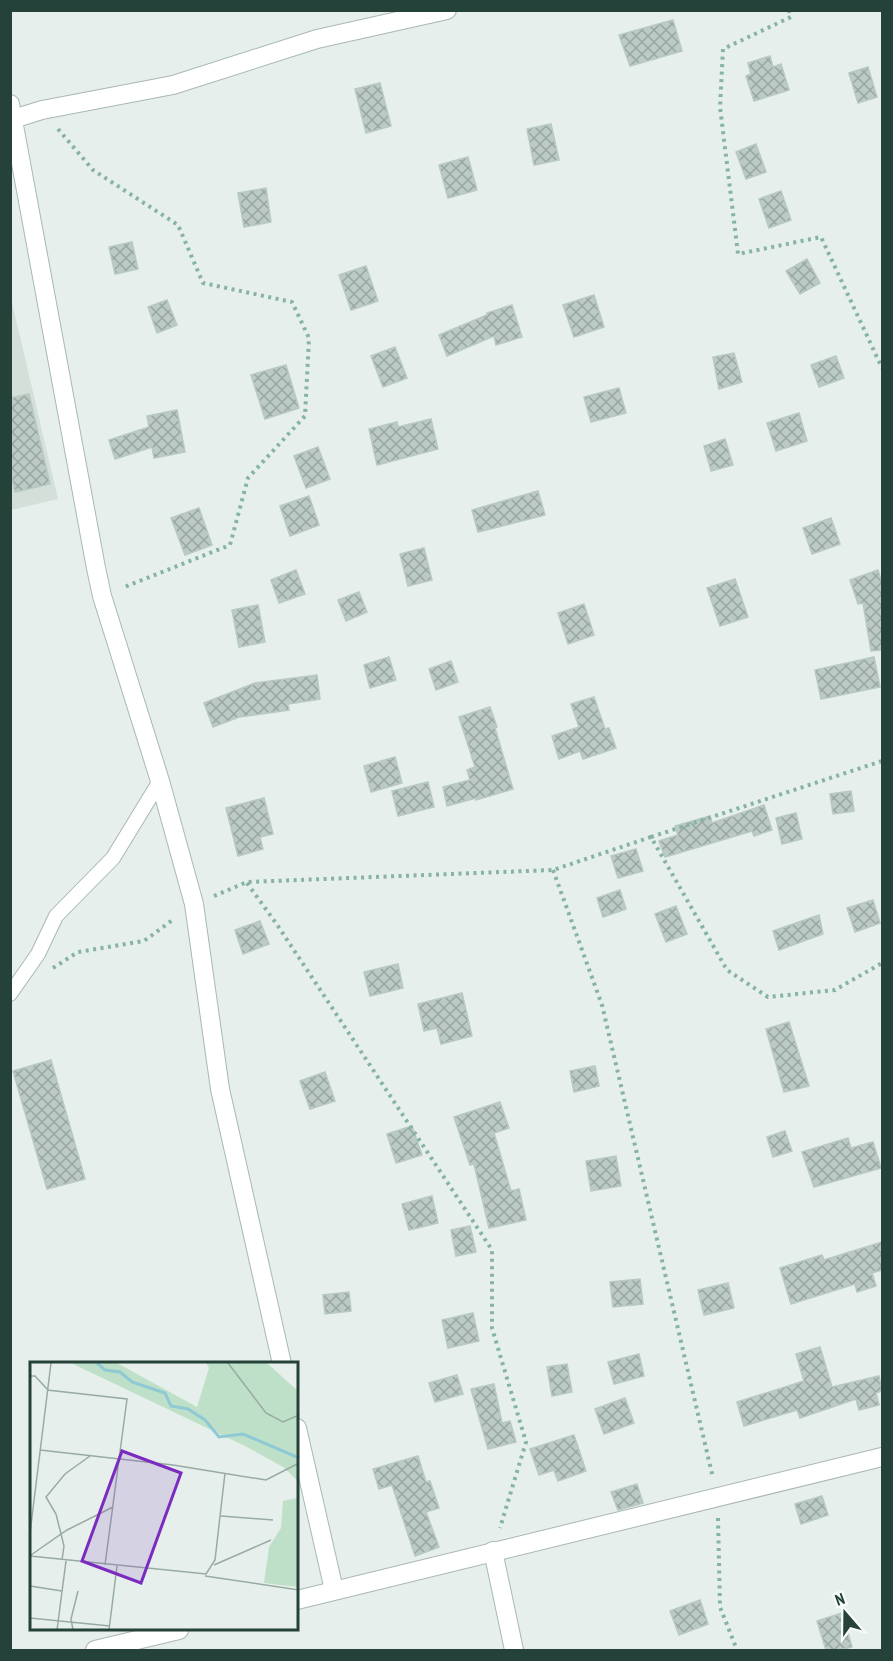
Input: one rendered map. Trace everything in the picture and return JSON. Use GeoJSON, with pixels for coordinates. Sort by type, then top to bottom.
{"type":"FeatureCollection","features":[{"type":"Feature","properties":{"kind":"street"},"geometry":{"type":"LineString","coordinates":[[282,1362],[220,1089],[194,904],[160,781],[102,596],[12,114],[173,85],[318,39],[447,10]]}},
{"type":"Feature","properties":{"kind":"street"},"geometry":{"type":"LineString","coordinates":[[298,1432],[334,1590]]}},
{"type":"Feature","properties":{"kind":"street"},"geometry":{"type":"LineString","coordinates":[[298,1600],[882,1457]]}},
{"type":"Feature","properties":{"kind":"street"},"geometry":{"type":"LineString","coordinates":[[493,1551],[514,1650]]}},
{"type":"Feature","properties":{"kind":"street"},"geometry":{"type":"LineString","coordinates":[[95,1650],[170,1631]]}},
{"type":"Feature","properties":{"kind":"lane"},"geometry":{"type":"LineString","coordinates":[[10,994],[38,954],[56,916],[113,858],[160,781]]}},
{"type":"Feature","properties":{"kind":"path"},"geometry":{"type":"LineString","coordinates":[[789,10],[791,17],[723,49],[720,107],[738,254],[821,237],[882,368]]}},
{"type":"Feature","properties":{"kind":"path"},"geometry":{"type":"LineString","coordinates":[[42,110],[93,170],[178,225],[203,283],[292,302],[309,338],[305,416],[248,478],[230,545],[102,596]]}},
{"type":"Feature","properties":{"kind":"path"},"geometry":{"type":"LineString","coordinates":[[49,970],[78,952],[144,941],[194,904],[247,882],[553,870],[882,761]]}},
{"type":"Feature","properties":{"kind":"path"},"geometry":{"type":"LineString","coordinates":[[651,837],[727,970],[768,997],[834,990],[882,963]]}},
{"type":"Feature","properties":{"kind":"path"},"geometry":{"type":"LineString","coordinates":[[553,870],[602,1005],[717,1498],[720,1607],[737,1650]]}},
{"type":"Feature","properties":{"kind":"path"},"geometry":{"type":"LineString","coordinates":[[247,882],[492,1250],[492,1328],[526,1442],[493,1551]]}},
{"type":"Feature","properties":{"kind":"shaded area"},"geometry":{"type":"Polygon","coordinates":[[[10,294],[58,499],[11,510],[10,510],[10,294]]]}},
{"type":"Feature","properties":{"kind":"building"},"geometry":{"type":"Polygon","coordinates":[[[673,20],[682,51],[630,66],[619,35],[673,20]]]}},
{"type":"Feature","properties":{"kind":"building"},"geometry":{"type":"Polygon","coordinates":[[[770,56],[773,67],[781,64],[789,90],[754,101],[746,76],[751,74],[748,63],[770,56]]]}},
{"type":"Feature","properties":{"kind":"building"},"geometry":{"type":"Polygon","coordinates":[[[868,67],[877,97],[858,103],[849,73],[868,67]]]}},
{"type":"Feature","properties":{"kind":"building"},"geometry":{"type":"Polygon","coordinates":[[[380,83],[391,126],[366,133],[355,89],[380,83]]]}},
{"type":"Feature","properties":{"kind":"building"},"geometry":{"type":"Polygon","coordinates":[[[551,124],[559,160],[534,165],[527,129],[551,124]]]}},
{"type":"Feature","properties":{"kind":"building"},"geometry":{"type":"Polygon","coordinates":[[[756,144],[766,172],[746,179],[736,152],[756,144]]]}},
{"type":"Feature","properties":{"kind":"building"},"geometry":{"type":"Polygon","coordinates":[[[468,157],[477,190],[448,198],[439,165],[468,157]]]}},
{"type":"Feature","properties":{"kind":"building"},"geometry":{"type":"Polygon","coordinates":[[[266,188],[271,222],[244,227],[238,193],[266,188]]]}},
{"type":"Feature","properties":{"kind":"building"},"geometry":{"type":"Polygon","coordinates":[[[781,191],[791,220],[769,228],[759,199],[781,191]]]}},
{"type":"Feature","properties":{"kind":"building"},"geometry":{"type":"Polygon","coordinates":[[[132,242],[138,269],[115,274],[109,247],[132,242]]]}},
{"type":"Feature","properties":{"kind":"building"},"geometry":{"type":"Polygon","coordinates":[[[807,259],[820,283],[800,294],[786,271],[807,259]]]}},
{"type":"Feature","properties":{"kind":"building"},"geometry":{"type":"Polygon","coordinates":[[[366,266],[378,301],[351,310],[339,275],[366,266]]]}},
{"type":"Feature","properties":{"kind":"building"},"geometry":{"type":"Polygon","coordinates":[[[594,295],[604,327],[574,337],[563,305],[594,295]]]}},
{"type":"Feature","properties":{"kind":"building"},"geometry":{"type":"Polygon","coordinates":[[[167,300],[177,325],[157,333],[148,307],[167,300]]]}},
{"type":"Feature","properties":{"kind":"building"},"geometry":{"type":"Polygon","coordinates":[[[512,305],[522,337],[496,345],[494,336],[447,356],[439,335],[487,315],[487,313],[512,305]]]}},
{"type":"Feature","properties":{"kind":"building"},"geometry":{"type":"Polygon","coordinates":[[[395,347],[407,378],[383,387],[371,356],[395,347]]]}},
{"type":"Feature","properties":{"kind":"building"},"geometry":{"type":"Polygon","coordinates":[[[734,353],[742,382],[719,389],[713,357],[734,353]]]}},
{"type":"Feature","properties":{"kind":"building"},"geometry":{"type":"Polygon","coordinates":[[[836,356],[844,378],[819,387],[811,365],[836,356]]]}},
{"type":"Feature","properties":{"kind":"building"},"geometry":{"type":"Polygon","coordinates":[[[286,365],[299,408],[265,419],[251,375],[286,365]]]}},
{"type":"Feature","properties":{"kind":"building"},"geometry":{"type":"Polygon","coordinates":[[[619,388],[626,413],[591,422],[584,397],[619,388]]]}},
{"type":"Feature","properties":{"kind":"building"},"geometry":{"type":"Polygon","coordinates":[[[29,394],[50,484],[15,492],[10,470],[10,398],[29,394]]]}},
{"type":"Feature","properties":{"kind":"building"},"geometry":{"type":"Polygon","coordinates":[[[177,410],[185,452],[154,458],[152,447],[115,459],[109,440],[149,427],[147,416],[177,410]]]}},
{"type":"Feature","properties":{"kind":"building"},"geometry":{"type":"Polygon","coordinates":[[[799,413],[807,441],[776,451],[767,423],[799,413]]]}},
{"type":"Feature","properties":{"kind":"building"},"geometry":{"type":"Polygon","coordinates":[[[431,419],[438,449],[377,465],[369,429],[397,422],[398,427],[431,419]]]}},
{"type":"Feature","properties":{"kind":"building"},"geometry":{"type":"Polygon","coordinates":[[[725,439],[733,465],[711,471],[704,446],[725,439]]]}},
{"type":"Feature","properties":{"kind":"building"},"geometry":{"type":"Polygon","coordinates":[[[318,447],[330,479],[306,488],[294,456],[318,447]]]}},
{"type":"Feature","properties":{"kind":"building"},"geometry":{"type":"Polygon","coordinates":[[[538,491],[545,515],[478,532],[472,510],[538,491]]]}},
{"type":"Feature","properties":{"kind":"building"},"geometry":{"type":"Polygon","coordinates":[[[309,496],[319,525],[290,536],[280,506],[309,496]]]}},
{"type":"Feature","properties":{"kind":"building"},"geometry":{"type":"Polygon","coordinates":[[[199,508],[212,545],[185,555],[171,518],[199,508]]]}},
{"type":"Feature","properties":{"kind":"building"},"geometry":{"type":"Polygon","coordinates":[[[831,518],[840,544],[812,554],[803,528],[831,518]]]}},
{"type":"Feature","properties":{"kind":"building"},"geometry":{"type":"Polygon","coordinates":[[[424,548],[432,580],[408,586],[400,554],[424,548]]]}},
{"type":"Feature","properties":{"kind":"building"},"geometry":{"type":"Polygon","coordinates":[[[296,570],[305,594],[279,603],[271,580],[296,570]]]}},
{"type":"Feature","properties":{"kind":"building"},"geometry":{"type":"Polygon","coordinates":[[[878,570],[882,583],[882,650],[871,651],[863,603],[858,604],[850,580],[878,570]]]}},
{"type":"Feature","properties":{"kind":"building"},"geometry":{"type":"Polygon","coordinates":[[[735,579],[748,617],[720,626],[707,588],[735,579]]]}},
{"type":"Feature","properties":{"kind":"building"},"geometry":{"type":"Polygon","coordinates":[[[359,592],[367,612],[346,621],[338,600],[359,592]]]}},
{"type":"Feature","properties":{"kind":"building"},"geometry":{"type":"Polygon","coordinates":[[[584,604],[594,635],[568,644],[558,613],[584,604]]]}},
{"type":"Feature","properties":{"kind":"building"},"geometry":{"type":"Polygon","coordinates":[[[258,605],[265,642],[239,647],[232,610],[258,605]]]}},
{"type":"Feature","properties":{"kind":"building"},"geometry":{"type":"Polygon","coordinates":[[[389,657],[396,680],[370,688],[364,665],[389,657]]]}},
{"type":"Feature","properties":{"kind":"building"},"geometry":{"type":"Polygon","coordinates":[[[874,657],[880,687],[821,699],[815,670],[874,657]]]}},
{"type":"Feature","properties":{"kind":"building"},"geometry":{"type":"Polygon","coordinates":[[[451,661],[458,682],[436,690],[429,669],[451,661]]]}},
{"type":"Feature","properties":{"kind":"building"},"geometry":{"type":"Polygon","coordinates":[[[317,675],[320,699],[288,704],[289,710],[239,717],[213,727],[204,703],[255,683],[317,675]]]}},
{"type":"Feature","properties":{"kind":"building"},"geometry":{"type":"Polygon","coordinates":[[[594,697],[605,729],[609,728],[616,748],[583,759],[580,751],[559,759],[552,736],[579,727],[571,704],[594,697]]]}},
{"type":"Feature","properties":{"kind":"building"},"geometry":{"type":"Polygon","coordinates":[[[490,707],[513,789],[447,806],[443,787],[470,780],[467,770],[475,767],[459,717],[490,707]]]}},
{"type":"Feature","properties":{"kind":"building"},"geometry":{"type":"Polygon","coordinates":[[[395,757],[402,783],[371,792],[364,766],[395,757]]]}},
{"type":"Feature","properties":{"kind":"building"},"geometry":{"type":"Polygon","coordinates":[[[428,782],[434,807],[398,816],[392,791],[428,782]]]}},
{"type":"Feature","properties":{"kind":"building"},"geometry":{"type":"Polygon","coordinates":[[[851,791],[854,811],[833,814],[830,794],[851,791]]]}},
{"type":"Feature","properties":{"kind":"building"},"geometry":{"type":"Polygon","coordinates":[[[264,798],[273,834],[260,837],[263,849],[238,856],[226,808],[264,798]]]}},
{"type":"Feature","properties":{"kind":"building"},"geometry":{"type":"Polygon","coordinates":[[[764,805],[772,830],[754,836],[752,831],[665,857],[659,841],[678,835],[675,826],[710,816],[712,823],[764,805]]]}},
{"type":"Feature","properties":{"kind":"building"},"geometry":{"type":"Polygon","coordinates":[[[796,813],[802,839],[782,844],[776,818],[796,813]]]}},
{"type":"Feature","properties":{"kind":"building"},"geometry":{"type":"Polygon","coordinates":[[[636,849],[643,871],[618,878],[611,856],[636,849]]]}},
{"type":"Feature","properties":{"kind":"building"},"geometry":{"type":"Polygon","coordinates":[[[620,890],[626,909],[603,917],[597,898],[620,890]]]}},
{"type":"Feature","properties":{"kind":"building"},"geometry":{"type":"Polygon","coordinates":[[[873,900],[880,923],[855,932],[847,908],[873,900]]]}},
{"type":"Feature","properties":{"kind":"building"},"geometry":{"type":"Polygon","coordinates":[[[676,906],[687,934],[666,942],[655,914],[676,906]]]}},
{"type":"Feature","properties":{"kind":"building"},"geometry":{"type":"Polygon","coordinates":[[[819,915],[823,934],[779,950],[773,931],[819,915]]]}},
{"type":"Feature","properties":{"kind":"building"},"geometry":{"type":"Polygon","coordinates":[[[260,921],[269,944],[243,954],[235,930],[260,921]]]}},
{"type":"Feature","properties":{"kind":"building"},"geometry":{"type":"Polygon","coordinates":[[[398,964],[403,988],[370,996],[364,972],[398,964]]]}},
{"type":"Feature","properties":{"kind":"building"},"geometry":{"type":"Polygon","coordinates":[[[462,993],[472,1036],[441,1044],[437,1028],[424,1031],[418,1004],[462,993]]]}},
{"type":"Feature","properties":{"kind":"building"},"geometry":{"type":"Polygon","coordinates":[[[789,1022],[809,1086],[784,1092],[766,1029],[789,1022]]]}},
{"type":"Feature","properties":{"kind":"building"},"geometry":{"type":"Polygon","coordinates":[[[51,1060],[85,1179],[47,1189],[13,1071],[51,1060]]]}},
{"type":"Feature","properties":{"kind":"building"},"geometry":{"type":"Polygon","coordinates":[[[595,1066],[599,1086],[574,1092],[570,1071],[595,1066]]]}},
{"type":"Feature","properties":{"kind":"building"},"geometry":{"type":"Polygon","coordinates":[[[325,1072],[335,1101],[310,1109],[300,1081],[325,1072]]]}},
{"type":"Feature","properties":{"kind":"building"},"geometry":{"type":"Polygon","coordinates":[[[500,1102],[509,1128],[494,1133],[511,1191],[519,1189],[526,1220],[489,1228],[474,1164],[470,1165],[454,1117],[500,1102]]]}},
{"type":"Feature","properties":{"kind":"building"},"geometry":{"type":"Polygon","coordinates":[[[412,1126],[422,1155],[396,1163],[387,1134],[412,1126]]]}},
{"type":"Feature","properties":{"kind":"building"},"geometry":{"type":"Polygon","coordinates":[[[785,1131],[792,1151],[773,1157],[767,1137],[785,1131]]]}},
{"type":"Feature","properties":{"kind":"building"},"geometry":{"type":"Polygon","coordinates":[[[848,1138],[851,1148],[873,1142],[881,1168],[814,1187],[802,1152],[848,1138]]]}},
{"type":"Feature","properties":{"kind":"building"},"geometry":{"type":"Polygon","coordinates":[[[616,1156],[621,1186],[591,1191],[586,1161],[616,1156]]]}},
{"type":"Feature","properties":{"kind":"building"},"geometry":{"type":"Polygon","coordinates":[[[432,1196],[438,1223],[409,1230],[402,1204],[432,1196]]]}},
{"type":"Feature","properties":{"kind":"building"},"geometry":{"type":"Polygon","coordinates":[[[470,1226],[476,1252],[456,1256],[451,1230],[470,1226]]]}},
{"type":"Feature","properties":{"kind":"building"},"geometry":{"type":"Polygon","coordinates":[[[882,1242],[882,1270],[872,1273],[876,1286],[857,1292],[855,1284],[791,1304],[780,1268],[822,1255],[824,1260],[882,1242]]]}},
{"type":"Feature","properties":{"kind":"building"},"geometry":{"type":"Polygon","coordinates":[[[640,1279],[643,1304],[613,1307],[610,1282],[640,1279]]]}},
{"type":"Feature","properties":{"kind":"building"},"geometry":{"type":"Polygon","coordinates":[[[728,1283],[734,1308],[704,1315],[698,1290],[728,1283]]]}},
{"type":"Feature","properties":{"kind":"building"},"geometry":{"type":"Polygon","coordinates":[[[349,1292],[351,1311],[325,1314],[323,1295],[349,1292]]]}},
{"type":"Feature","properties":{"kind":"building"},"geometry":{"type":"Polygon","coordinates":[[[473,1313],[479,1341],[448,1348],[442,1320],[473,1313]]]}},
{"type":"Feature","properties":{"kind":"building"},"geometry":{"type":"Polygon","coordinates":[[[820,1347],[832,1387],[879,1376],[882,1391],[876,1393],[879,1405],[859,1410],[856,1399],[800,1418],[797,1410],[744,1426],[737,1402],[804,1381],[796,1354],[820,1347]]]}},
{"type":"Feature","properties":{"kind":"building"},"geometry":{"type":"Polygon","coordinates":[[[639,1354],[644,1376],[614,1384],[608,1362],[639,1354]]]}},
{"type":"Feature","properties":{"kind":"building"},"geometry":{"type":"Polygon","coordinates":[[[567,1364],[572,1392],[552,1396],[547,1367],[567,1364]]]}},
{"type":"Feature","properties":{"kind":"building"},"geometry":{"type":"Polygon","coordinates":[[[457,1375],[463,1394],[435,1402],[429,1383],[457,1375]]]}},
{"type":"Feature","properties":{"kind":"building"},"geometry":{"type":"Polygon","coordinates":[[[494,1384],[502,1423],[510,1421],[516,1442],[488,1449],[471,1389],[494,1384]]]}},
{"type":"Feature","properties":{"kind":"building"},"geometry":{"type":"Polygon","coordinates":[[[625,1398],[634,1423],[604,1434],[595,1409],[625,1398]]]}},
{"type":"Feature","properties":{"kind":"building"},"geometry":{"type":"Polygon","coordinates":[[[574,1435],[586,1471],[558,1481],[554,1470],[539,1475],[530,1449],[574,1435]]]}},
{"type":"Feature","properties":{"kind":"building"},"geometry":{"type":"Polygon","coordinates":[[[418,1456],[426,1482],[430,1481],[439,1508],[426,1512],[439,1547],[415,1556],[392,1485],[379,1489],[373,1469],[418,1456]]]}},
{"type":"Feature","properties":{"kind":"building"},"geometry":{"type":"Polygon","coordinates":[[[637,1484],[643,1503],[618,1510],[611,1492],[637,1484]]]}},
{"type":"Feature","properties":{"kind":"building"},"geometry":{"type":"Polygon","coordinates":[[[822,1496],[828,1515],[801,1524],[795,1504],[822,1496]]]}},
{"type":"Feature","properties":{"kind":"building"},"geometry":{"type":"Polygon","coordinates":[[[700,1600],[708,1624],[679,1635],[670,1611],[700,1600]]]}},
{"type":"Feature","properties":{"kind":"building"},"geometry":{"type":"Polygon","coordinates":[[[842,1613],[852,1647],[826,1650],[817,1621],[842,1613]]]}}]}
